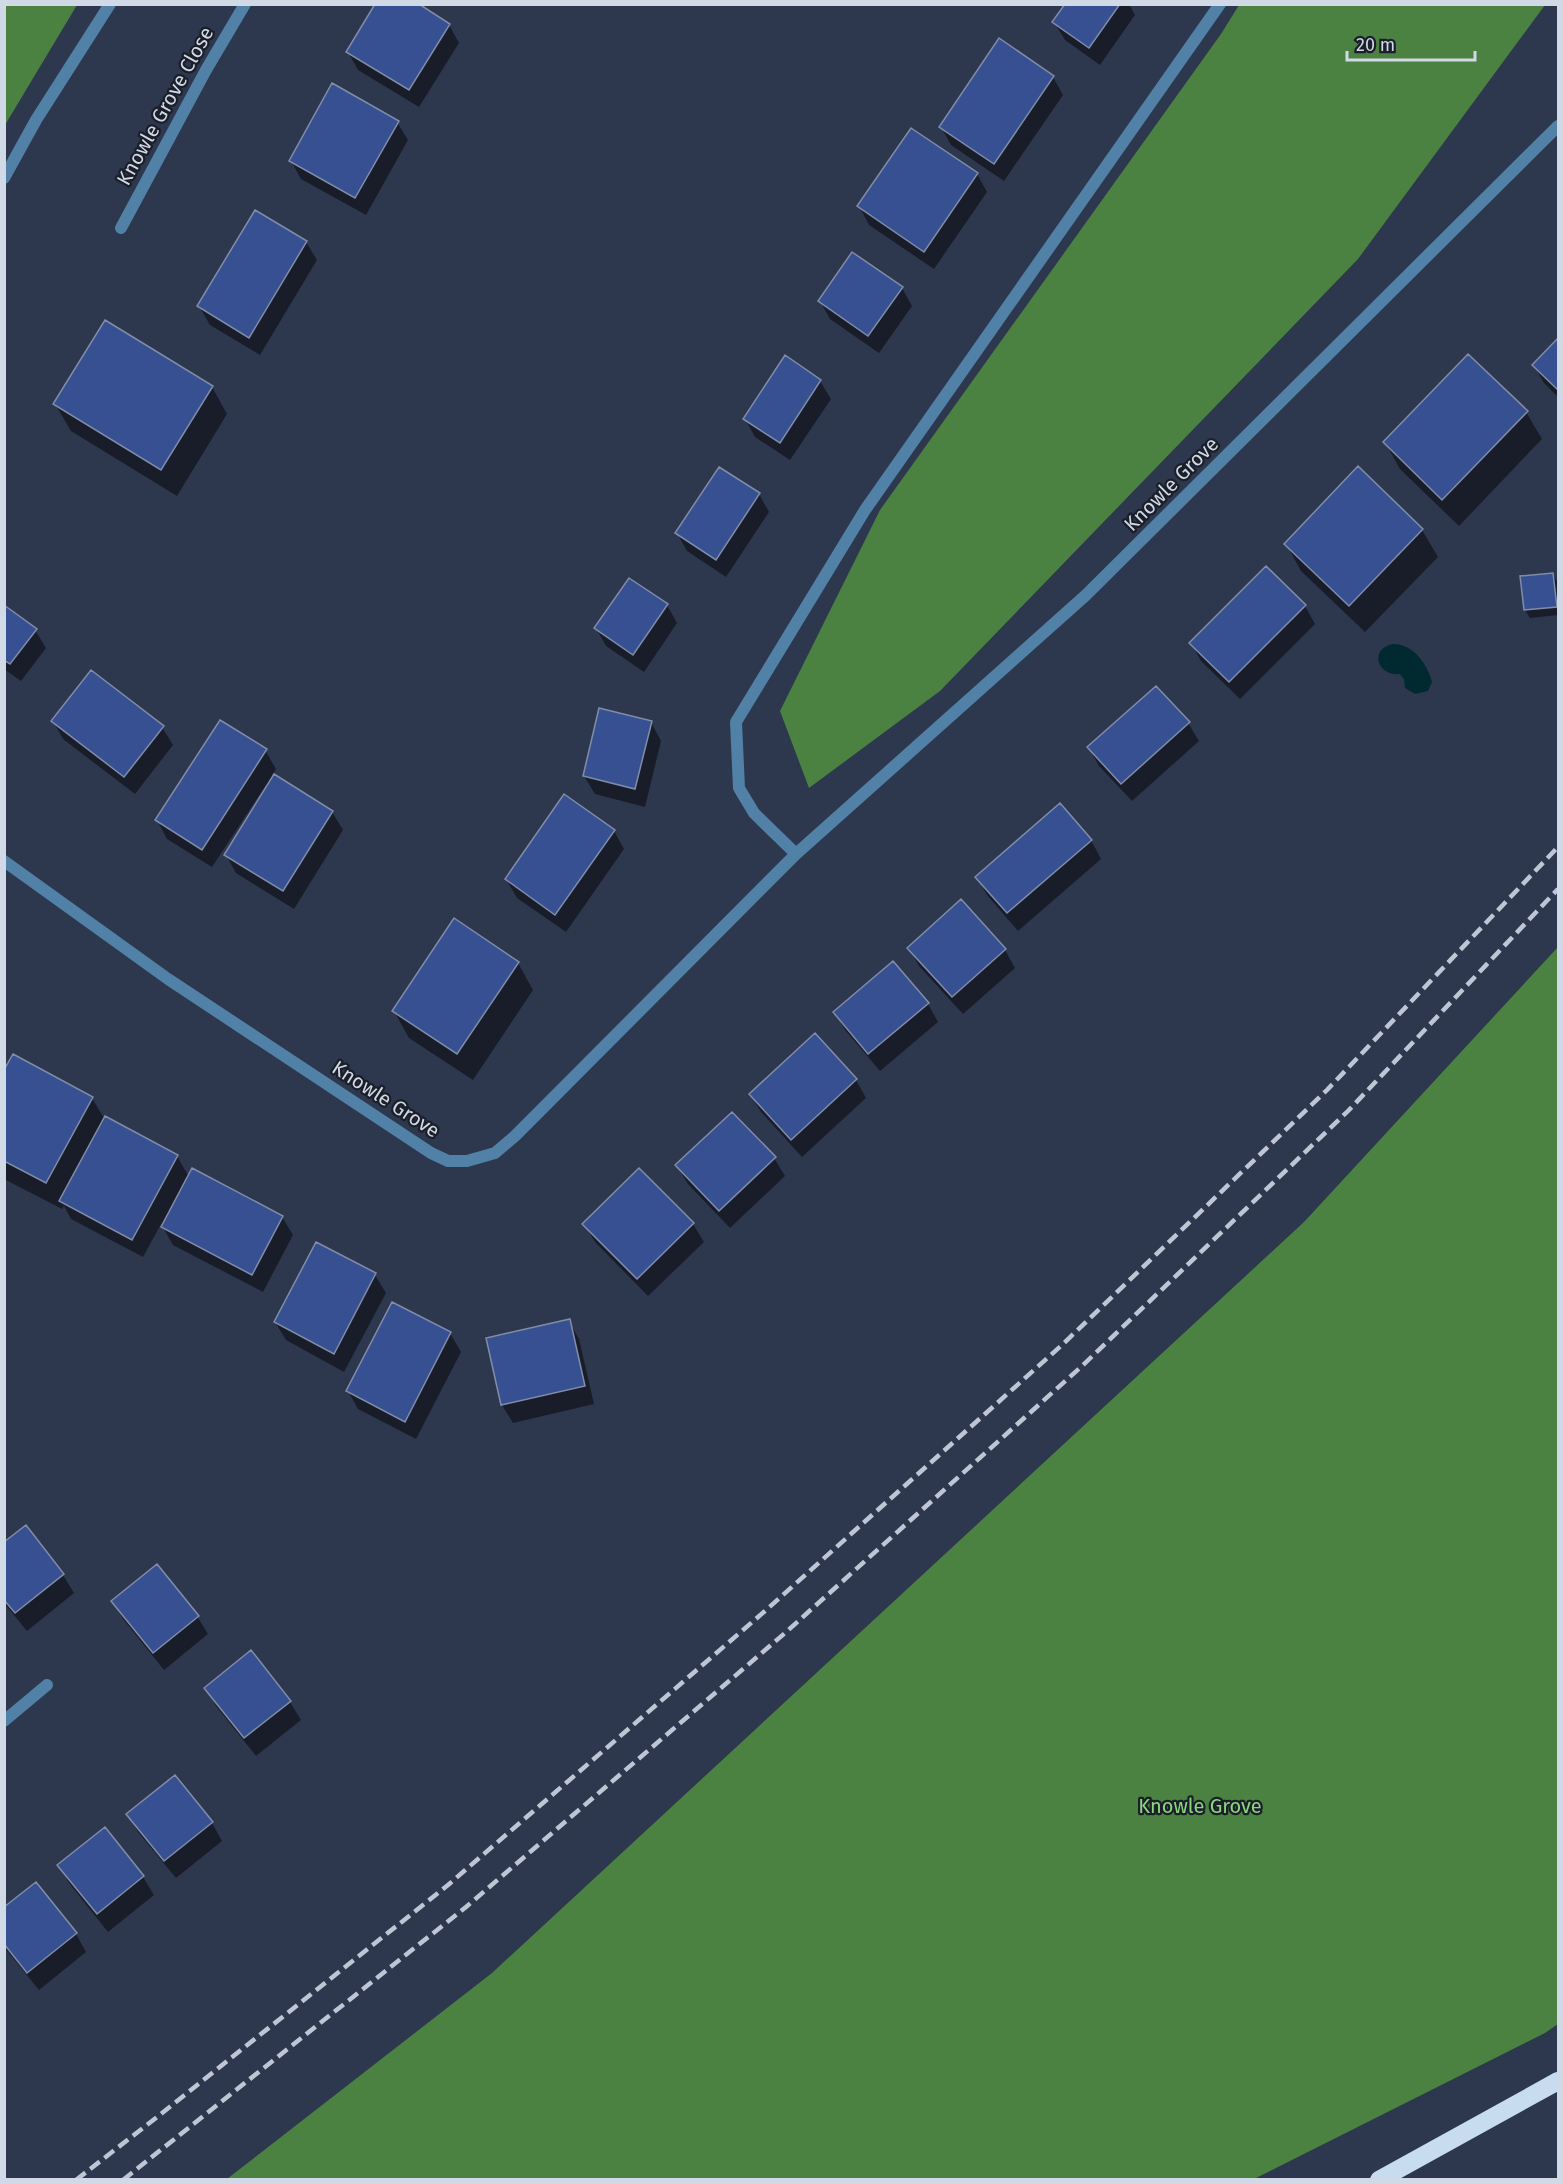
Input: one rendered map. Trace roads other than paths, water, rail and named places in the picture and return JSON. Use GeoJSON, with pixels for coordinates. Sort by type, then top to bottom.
{"type":"FeatureCollection","features":[{"type":"Feature","properties":{"kind":"highway"},"geometry":{"type":"LineString","coordinates":[[1379,2180],[1558,2081]]}},
{"type":"Feature","properties":{"kind":"street"},"geometry":{"type":"LineString","coordinates":[[4,178],[36,120],[110,4]]}},
{"type":"Feature","properties":{"kind":"street","name":"Knowle Grove Close"},"geometry":{"type":"LineString","coordinates":[[121,228],[206,70],[245,4]]}},
{"type":"Feature","properties":{"kind":"street"},"geometry":{"type":"LineString","coordinates":[[796,854],[754,813],[739,788],[736,722],[865,510],[1220,4]]}},
{"type":"Feature","properties":{"kind":"street","name":"Knowle Grove"},"geometry":{"type":"LineString","coordinates":[[4,861],[168,979],[431,1153],[448,1161],[467,1161],[495,1153],[515,1136],[796,854],[1086,595],[1558,126]]}},
{"type":"Feature","properties":{"kind":"street"},"geometry":{"type":"LineString","coordinates":[[4,1721],[47,1685]]}},
{"type":"Feature","properties":{"kind":"railway"},"geometry":{"type":"LineString","coordinates":[[76,2180],[448,1885],[765,1611],[1062,1345],[1327,1090],[1558,847]]}},
{"type":"Feature","properties":{"kind":"railway"},"geometry":{"type":"LineString","coordinates":[[123,2180],[466,1907],[785,1633],[1082,1366],[1348,1111],[1558,889]]}}]}
